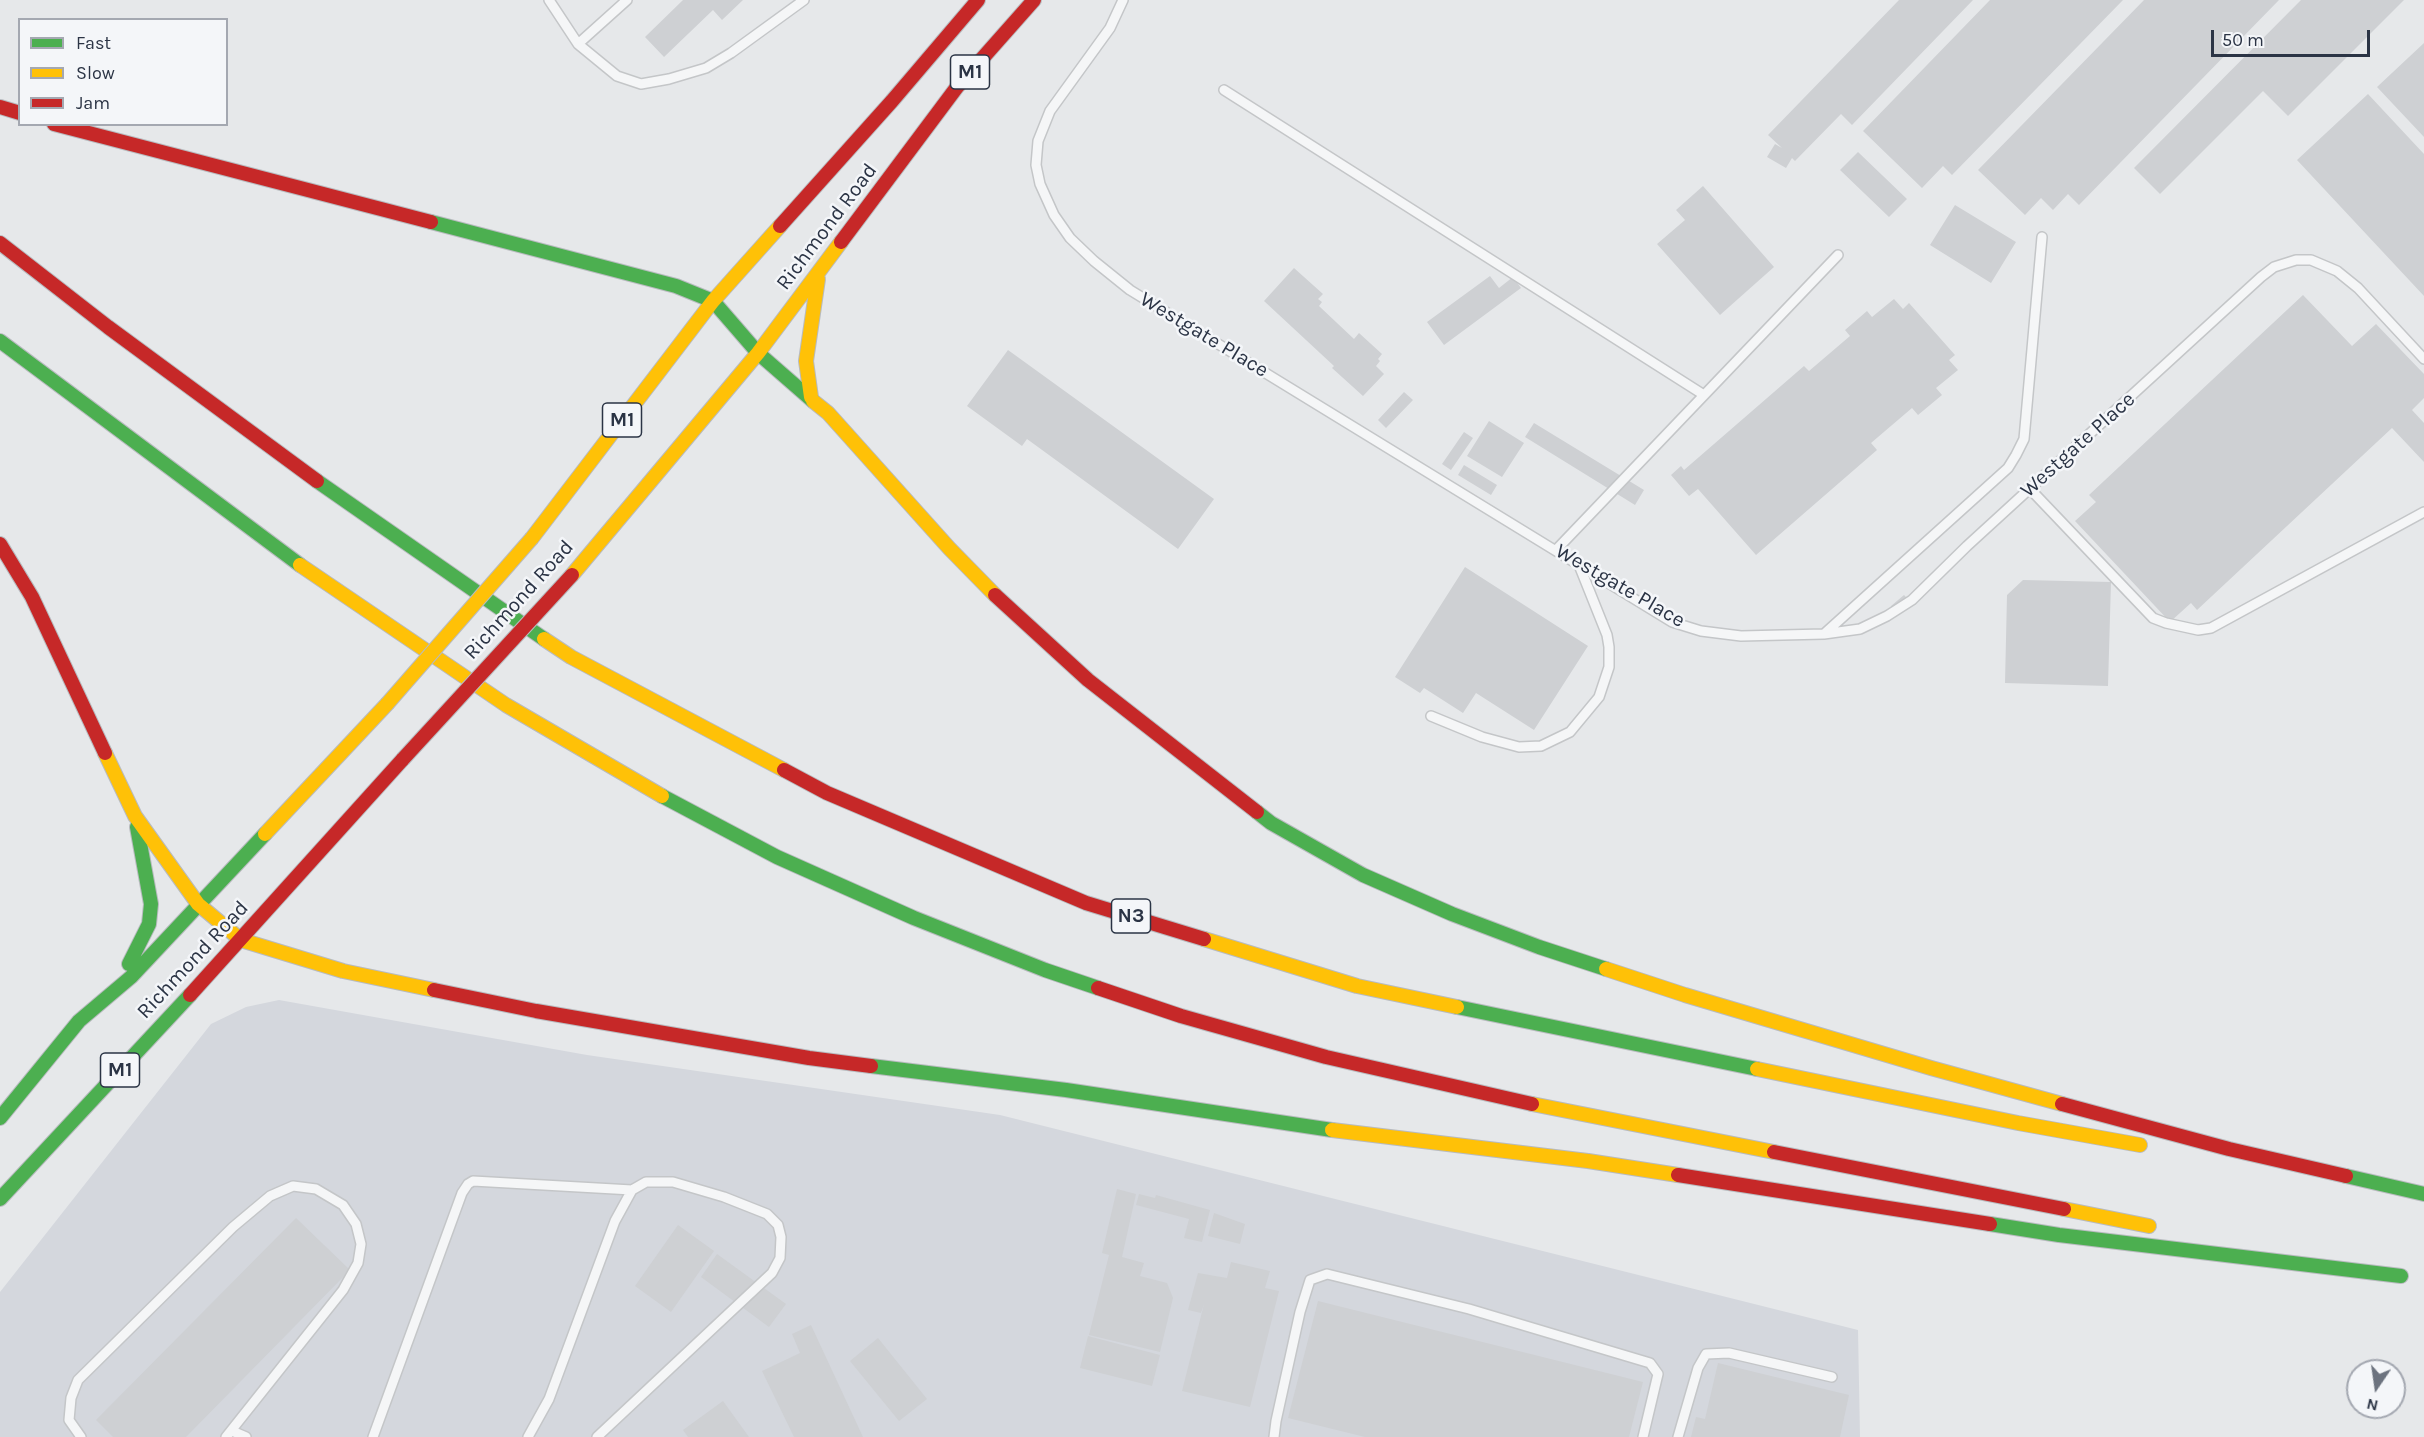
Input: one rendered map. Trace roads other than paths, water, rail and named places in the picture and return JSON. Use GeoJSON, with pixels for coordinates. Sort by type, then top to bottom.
{"type":"FeatureCollection","features":[{"type":"Feature","properties":{"kind":"highway","name":"Richmond Road"},"geometry":{"type":"LineString","coordinates":[[0,1118],[79,1021],[131,977],[387,704],[532,538],[712,301],[892,101],[978,0]]}},
{"type":"Feature","properties":{"kind":"highway","name":"Richmond Road"},"geometry":{"type":"LineString","coordinates":[[0,1199],[240,940],[572,575],[758,353],[957,87],[1034,0]]}},
{"type":"Feature","properties":{"kind":"highway"},"geometry":{"type":"LineString","coordinates":[[0,107],[18,112]]}},
{"type":"Feature","properties":{"kind":"highway"},"geometry":{"type":"LineString","coordinates":[[62,126],[676,286],[712,301],[758,353],[811,397],[949,548],[1001,601],[1088,680],[1271,823],[1363,875],[1452,914],[1539,947],[1685,995],[1931,1068],[2218,1146],[2424,1195]]}},
{"type":"Feature","properties":{"kind":"highway","name":"N3"},"geometry":{"type":"LineString","coordinates":[[0,243],[108,327],[344,501],[571,657],[827,793],[1086,903],[1357,986],[2018,1122],[2157,1148]]}},
{"type":"Feature","properties":{"kind":"highway"},"geometry":{"type":"LineString","coordinates":[[811,397],[806,361],[819,274]]}},
{"type":"Feature","properties":{"kind":"highway"},"geometry":{"type":"LineString","coordinates":[[0,341],[301,566],[506,705],[625,776],[777,857],[914,918],[1055,974],[1181,1016],[1326,1057],[1501,1098],[2167,1230]]}},
{"type":"Feature","properties":{"kind":"highway"},"geometry":{"type":"LineString","coordinates":[[0,544],[32,597],[135,816],[198,904],[240,940],[343,971],[536,1011],[809,1058],[1066,1090],[1337,1131],[1588,1161],[2059,1235],[2407,1277],[2226,1241]]}},
{"type":"Feature","properties":{"kind":"highway"},"geometry":{"type":"LineString","coordinates":[[79,1021],[133,958],[149,924],[150,904],[135,816]]}},
{"type":"Feature","properties":{"kind":"highway"},"geometry":{"type":"LineString","coordinates":[[2204,1156],[2424,1195]]}},
{"type":"Feature","properties":{"kind":"lane"},"geometry":{"type":"LineString","coordinates":[[549,0],[578,44],[617,76],[641,84],[651,84],[706,68],[731,53],[804,0]]}},
{"type":"Feature","properties":{"kind":"lane"},"geometry":{"type":"LineString","coordinates":[[578,44],[627,0]]}},
{"type":"Feature","properties":{"kind":"lane","name":"Westgate Place"},"geometry":{"type":"LineString","coordinates":[[1123,0],[1110,28],[1050,111],[1038,141],[1036,165],[1040,184],[1054,216],[1070,238],[1130,290],[1672,622],[1701,631],[1741,636],[1824,634],[1860,629],[1887,616],[1912,600],[2030,489],[2274,267],[2296,260],[2311,260],[2326,266],[2358,288],[2424,359]]}},
{"type":"Feature","properties":{"kind":"lane"},"geometry":{"type":"LineString","coordinates":[[1224,90],[1704,395]]}},
{"type":"Feature","properties":{"kind":"lane"},"geometry":{"type":"LineString","coordinates":[[1824,634],[2008,468],[2016,455],[2024,439],[2042,237]]}},
{"type":"Feature","properties":{"kind":"lane"},"geometry":{"type":"LineString","coordinates":[[1556,550],[1838,255]]}},
{"type":"Feature","properties":{"kind":"lane"},"geometry":{"type":"LineString","coordinates":[[2030,489],[2153,618],[2189,629],[2211,627],[2424,512]]}},
{"type":"Feature","properties":{"kind":"lane"},"geometry":{"type":"LineString","coordinates":[[1431,716],[1482,737],[1519,747],[1542,746],[1570,732],[1599,697],[1609,667],[1609,647],[1606,635],[1579,566]]}},
{"type":"Feature","properties":{"kind":"lane"},"geometry":{"type":"LineString","coordinates":[[373,1437],[462,1193],[468,1184],[473,1182],[632,1190]]}},
{"type":"Feature","properties":{"kind":"lane"},"geometry":{"type":"LineString","coordinates":[[528,1437],[549,1399],[615,1221],[632,1190],[646,1182],[673,1182],[724,1197],[767,1214],[778,1225],[781,1237],[780,1258],[772,1274],[597,1437]]}},
{"type":"Feature","properties":{"kind":"lane"},"geometry":{"type":"LineString","coordinates":[[81,1437],[69,1420],[71,1398],[78,1380],[233,1227],[270,1196],[293,1186],[316,1189],[343,1205],[356,1224],[361,1244],[358,1263],[343,1290],[229,1434],[246,1437]]}},
{"type":"Feature","properties":{"kind":"lane"},"geometry":{"type":"LineString","coordinates":[[1274,1437],[1300,1312],[1311,1280],[1327,1274],[1469,1309],[1650,1363],[1658,1374],[1643,1437]]}},
{"type":"Feature","properties":{"kind":"lane"},"geometry":{"type":"LineString","coordinates":[[1678,1437],[1698,1368],[1706,1354],[1728,1353],[1832,1377]]}}]}
